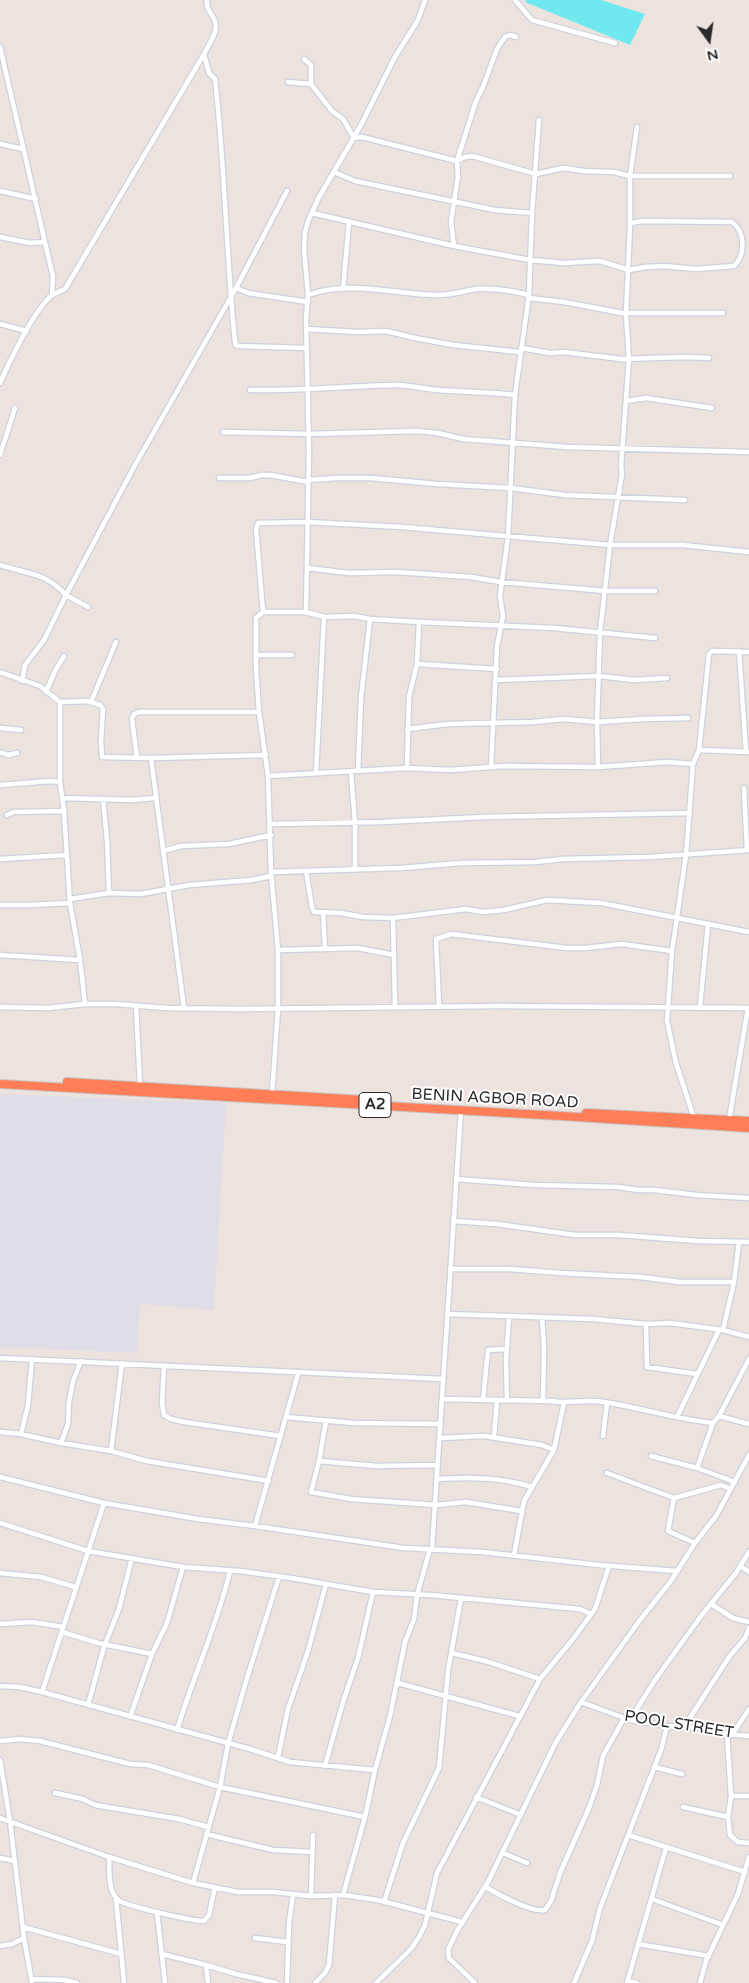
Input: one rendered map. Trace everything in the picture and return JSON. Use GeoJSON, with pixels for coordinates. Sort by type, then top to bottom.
{"type":"FeatureCollection","features":[{"type":"Feature","properties":{"kind":"highway","name":"BENIN AGBOR ROAD"},"geometry":{"type":"LineString","coordinates":[[0,1080],[140,1085],[749,1121]]}},
{"type":"Feature","properties":{"kind":"highway","name":"BENIN AGBOR ROAD"},"geometry":{"type":"LineString","coordinates":[[0,1084],[749,1128]]}},
{"type":"Feature","properties":{"kind":"street"},"geometry":{"type":"LineString","coordinates":[[0,383],[27,330],[42,306],[52,295],[65,289],[204,54],[216,31],[216,25],[207,10],[207,0]]}},
{"type":"Feature","properties":{"kind":"street"},"geometry":{"type":"LineString","coordinates":[[306,612],[308,390],[306,330],[308,295],[304,249],[308,220],[354,138],[395,57],[418,20],[425,0]]}},
{"type":"Feature","properties":{"kind":"street"},"geometry":{"type":"LineString","coordinates":[[515,0],[532,20],[615,43]]}},
{"type":"Feature","properties":{"kind":"street"},"geometry":{"type":"LineString","coordinates":[[454,246],[452,222],[458,176],[457,161],[476,101],[484,87],[497,49],[504,37],[510,34],[516,37]]}},
{"type":"Feature","properties":{"kind":"street"},"geometry":{"type":"LineString","coordinates":[[0,48],[53,277],[52,295]]}},
{"type":"Feature","properties":{"kind":"street"},"geometry":{"type":"LineString","coordinates":[[204,54],[209,72],[215,79],[222,140],[230,297],[236,345],[268,348],[306,348]]}},
{"type":"Feature","properties":{"kind":"street"},"geometry":{"type":"LineString","coordinates":[[304,59],[311,65],[311,84],[332,110],[343,119],[354,138]]}},
{"type":"Feature","properties":{"kind":"street"},"geometry":{"type":"LineString","coordinates":[[288,82],[311,84]]}},
{"type":"Feature","properties":{"kind":"street"},"geometry":{"type":"LineString","coordinates":[[491,767],[495,680],[500,627],[503,616],[500,601],[501,582],[508,537],[515,395],[529,297],[532,213],[540,120]]}},
{"type":"Feature","properties":{"kind":"street"},"geometry":{"type":"LineString","coordinates":[[598,767],[597,722],[600,632],[610,545],[622,474],[629,359],[626,313],[629,270],[630,176],[637,127]]}},
{"type":"Feature","properties":{"kind":"street"},"geometry":{"type":"LineString","coordinates":[[354,138],[362,137],[457,161],[465,156],[472,156],[536,174],[563,168],[614,172],[630,176],[730,176]]}},
{"type":"Feature","properties":{"kind":"street"},"geometry":{"type":"LineString","coordinates":[[0,144],[23,149]]}},
{"type":"Feature","properties":{"kind":"street"},"geometry":{"type":"LineString","coordinates":[[334,172],[355,181],[508,212],[532,213]]}},
{"type":"Feature","properties":{"kind":"street"},"geometry":{"type":"LineString","coordinates":[[0,191],[36,199]]}},
{"type":"Feature","properties":{"kind":"street"},"geometry":{"type":"LineString","coordinates":[[22,681],[25,665],[44,640],[144,449],[236,288],[287,191]]}},
{"type":"Feature","properties":{"kind":"street"},"geometry":{"type":"LineString","coordinates":[[312,213],[454,246],[530,260],[563,262],[600,260],[629,270],[666,266],[696,269],[734,266],[738,262],[742,238],[737,225],[732,222],[643,221],[630,223]]}},
{"type":"Feature","properties":{"kind":"street"},"geometry":{"type":"LineString","coordinates":[[343,289],[349,222]]}},
{"type":"Feature","properties":{"kind":"street"},"geometry":{"type":"LineString","coordinates":[[0,237],[30,243],[45,242]]}},
{"type":"Feature","properties":{"kind":"street"},"geometry":{"type":"LineString","coordinates":[[236,288],[248,293],[308,302]]}},
{"type":"Feature","properties":{"kind":"street"},"geometry":{"type":"LineString","coordinates":[[308,295],[324,290],[343,289],[439,295],[485,290],[516,292],[529,297],[626,313],[723,314]]}},
{"type":"Feature","properties":{"kind":"street"},"geometry":{"type":"LineString","coordinates":[[0,324],[27,330]]}},
{"type":"Feature","properties":{"kind":"street"},"geometry":{"type":"LineString","coordinates":[[306,330],[386,331],[454,345],[550,353],[564,352],[621,359],[709,358]]}},
{"type":"Feature","properties":{"kind":"street"},"geometry":{"type":"LineString","coordinates":[[250,390],[308,390],[349,386],[412,385],[437,390],[478,391],[515,395]]}},
{"type":"Feature","properties":{"kind":"street"},"geometry":{"type":"LineString","coordinates":[[626,401],[646,398],[712,408]]}},
{"type":"Feature","properties":{"kind":"street"},"geometry":{"type":"LineString","coordinates":[[0,455],[15,408]]}},
{"type":"Feature","properties":{"kind":"street"},"geometry":{"type":"LineString","coordinates":[[223,432],[308,434],[416,431],[438,433],[463,439],[512,444],[623,450],[749,452]]}},
{"type":"Feature","properties":{"kind":"street"},"geometry":{"type":"LineString","coordinates":[[219,478],[249,478],[270,475],[308,481],[337,478],[371,478],[511,488],[565,495],[685,500]]}},
{"type":"Feature","properties":{"kind":"street"},"geometry":{"type":"LineString","coordinates":[[264,612],[256,524],[308,522],[452,530],[508,537],[610,545],[683,545],[749,552]]}},
{"type":"Feature","properties":{"kind":"street"},"geometry":{"type":"LineString","coordinates":[[0,565],[40,575],[60,588],[66,595],[88,607]]}},
{"type":"Feature","properties":{"kind":"street"},"geometry":{"type":"LineString","coordinates":[[307,568],[349,573],[397,572],[471,577],[501,582],[606,591],[655,591]]}},
{"type":"Feature","properties":{"kind":"street"},"geometry":{"type":"LineString","coordinates":[[272,1094],[278,1009],[278,950],[271,874],[271,824],[268,776],[259,712],[256,618],[264,612],[306,612],[324,618],[354,616],[370,619],[500,627],[554,628],[655,638]]}},
{"type":"Feature","properties":{"kind":"street"},"geometry":{"type":"LineString","coordinates":[[316,773],[324,618]]}},
{"type":"Feature","properties":{"kind":"street"},"geometry":{"type":"LineString","coordinates":[[358,771],[360,698],[370,619]]}},
{"type":"Feature","properties":{"kind":"street"},"geometry":{"type":"LineString","coordinates":[[407,768],[409,697],[417,664],[419,622]]}},
{"type":"Feature","properties":{"kind":"street"},"geometry":{"type":"LineString","coordinates":[[91,702],[116,642]]}},
{"type":"Feature","properties":{"kind":"street"},"geometry":{"type":"LineString","coordinates":[[694,1119],[669,1037],[666,1021],[669,1007],[672,951],[679,918],[686,855],[693,764],[699,750],[709,654],[712,651],[749,652]]}},
{"type":"Feature","properties":{"kind":"street"},"geometry":{"type":"LineString","coordinates":[[699,750],[747,752],[739,651]]}},
{"type":"Feature","properties":{"kind":"street"},"geometry":{"type":"LineString","coordinates":[[257,655],[292,656]]}},
{"type":"Feature","properties":{"kind":"street"},"geometry":{"type":"LineString","coordinates":[[46,692],[64,656]]}},
{"type":"Feature","properties":{"kind":"street"},"geometry":{"type":"LineString","coordinates":[[417,664],[497,669]]}},
{"type":"Feature","properties":{"kind":"street"},"geometry":{"type":"LineString","coordinates":[[0,672],[40,686],[60,702],[91,702],[100,705],[103,709],[101,757],[151,758],[266,755]]}},
{"type":"Feature","properties":{"kind":"street"},"geometry":{"type":"LineString","coordinates":[[495,680],[599,676],[634,680],[667,678]]}},
{"type":"Feature","properties":{"kind":"street"},"geometry":{"type":"LineString","coordinates":[[60,702],[60,782],[63,798],[70,901],[85,1004]]}},
{"type":"Feature","properties":{"kind":"street"},"geometry":{"type":"LineString","coordinates":[[136,758],[132,719],[134,714],[139,712],[259,712]]}},
{"type":"Feature","properties":{"kind":"street"},"geometry":{"type":"LineString","coordinates":[[407,729],[448,724],[533,722],[564,719],[597,722],[688,718]]}},
{"type":"Feature","properties":{"kind":"street"},"geometry":{"type":"LineString","coordinates":[[0,728],[21,730]]}},
{"type":"Feature","properties":{"kind":"street"},"geometry":{"type":"LineString","coordinates":[[0,752],[8,755],[18,753]]}},
{"type":"Feature","properties":{"kind":"street"},"geometry":{"type":"LineString","coordinates":[[151,758],[184,1008]]}},
{"type":"Feature","properties":{"kind":"street"},"geometry":{"type":"LineString","coordinates":[[268,776],[407,768],[450,770],[491,767],[598,767],[668,762],[693,764]]}},
{"type":"Feature","properties":{"kind":"street"},"geometry":{"type":"LineString","coordinates":[[351,772],[355,823],[354,869]]}},
{"type":"Feature","properties":{"kind":"street"},"geometry":{"type":"LineString","coordinates":[[0,784],[60,782]]}},
{"type":"Feature","properties":{"kind":"street"},"geometry":{"type":"LineString","coordinates":[[0,905],[31,905],[70,901],[109,893],[141,894],[189,885],[252,880],[271,874],[306,871],[400,868],[462,863],[536,862],[562,859],[607,859],[748,850],[744,788]]}},
{"type":"Feature","properties":{"kind":"street"},"geometry":{"type":"LineString","coordinates":[[63,798],[155,798]]}},
{"type":"Feature","properties":{"kind":"street"},"geometry":{"type":"LineString","coordinates":[[103,799],[109,893]]}},
{"type":"Feature","properties":{"kind":"street"},"geometry":{"type":"LineString","coordinates":[[7,816],[14,812],[64,811]]}},
{"type":"Feature","properties":{"kind":"street"},"geometry":{"type":"LineString","coordinates":[[271,824],[690,813]]}},
{"type":"Feature","properties":{"kind":"street"},"geometry":{"type":"LineString","coordinates":[[163,852],[180,846],[228,844],[270,835]]}},
{"type":"Feature","properties":{"kind":"street"},"geometry":{"type":"LineString","coordinates":[[0,859],[67,855]]}},
{"type":"Feature","properties":{"kind":"street"},"geometry":{"type":"LineString","coordinates":[[306,871],[314,912],[393,918],[466,908],[483,912],[504,910],[547,900],[601,903],[749,932]]}},
{"type":"Feature","properties":{"kind":"street"},"geometry":{"type":"LineString","coordinates":[[323,913],[325,949]]}},
{"type":"Feature","properties":{"kind":"street"},"geometry":{"type":"LineString","coordinates":[[393,918],[395,1007]]}},
{"type":"Feature","properties":{"kind":"street"},"geometry":{"type":"LineString","coordinates":[[700,1007],[708,924]]}},
{"type":"Feature","properties":{"kind":"street"},"geometry":{"type":"LineString","coordinates":[[439,1006],[436,939],[451,934],[567,948],[622,944],[672,951]]}},
{"type":"Feature","properties":{"kind":"street"},"geometry":{"type":"LineString","coordinates":[[278,950],[358,948],[394,955]]}},
{"type":"Feature","properties":{"kind":"street"},"geometry":{"type":"LineString","coordinates":[[0,955],[80,960]]}},
{"type":"Feature","properties":{"kind":"street"},"geometry":{"type":"LineString","coordinates":[[0,1007],[48,1008],[85,1004],[115,1004],[184,1008],[278,1009],[439,1006],[748,1008],[729,1121]]}},
{"type":"Feature","properties":{"kind":"street"},"geometry":{"type":"LineString","coordinates":[[136,1006],[140,1085]]}},
{"type":"Feature","properties":{"kind":"street"},"geometry":{"type":"LineString","coordinates":[[343,1895],[390,1716],[405,1642],[414,1619],[417,1595],[431,1549],[438,1479],[461,1110]]}},
{"type":"Feature","properties":{"kind":"street"},"geometry":{"type":"LineString","coordinates":[[456,1179],[534,1185],[619,1187],[749,1198]]}},
{"type":"Feature","properties":{"kind":"street"},"geometry":{"type":"LineString","coordinates":[[453,1221],[497,1224],[575,1235],[619,1234],[698,1241],[749,1242]]}},
{"type":"Feature","properties":{"kind":"street"},"geometry":{"type":"LineString","coordinates":[[678,1417],[697,1374],[721,1330],[734,1282],[739,1242]]}},
{"type":"Feature","properties":{"kind":"street"},"geometry":{"type":"LineString","coordinates":[[450,1268],[510,1269],[561,1274],[640,1277],[680,1282],[734,1282]]}},
{"type":"Feature","properties":{"kind":"street"},"geometry":{"type":"LineString","coordinates":[[447,1314],[542,1317],[646,1324],[670,1323],[721,1330],[749,1337]]}},
{"type":"Feature","properties":{"kind":"street"},"geometry":{"type":"LineString","coordinates":[[506,1400],[509,1316]]}},
{"type":"Feature","properties":{"kind":"street"},"geometry":{"type":"LineString","coordinates":[[542,1317],[544,1348],[543,1401]]}},
{"type":"Feature","properties":{"kind":"street"},"geometry":{"type":"LineString","coordinates":[[646,1324],[646,1366],[697,1374]]}},
{"type":"Feature","properties":{"kind":"street"},"geometry":{"type":"LineString","coordinates":[[483,1400],[488,1350],[507,1349]]}},
{"type":"Feature","properties":{"kind":"street"},"geometry":{"type":"LineString","coordinates":[[0,1358],[298,1374],[443,1379]]}},
{"type":"Feature","properties":{"kind":"street"},"geometry":{"type":"LineString","coordinates":[[21,1434],[28,1405],[32,1359]]}},
{"type":"Feature","properties":{"kind":"street"},"geometry":{"type":"LineString","coordinates":[[697,1468],[713,1423],[719,1416],[749,1359]]}},
{"type":"Feature","properties":{"kind":"street"},"geometry":{"type":"LineString","coordinates":[[61,1443],[68,1424],[69,1402],[73,1381],[81,1361]]}},
{"type":"Feature","properties":{"kind":"street"},"geometry":{"type":"LineString","coordinates":[[111,1451],[122,1364]]}},
{"type":"Feature","properties":{"kind":"street"},"geometry":{"type":"LineString","coordinates":[[164,1366],[162,1403],[164,1415],[184,1422],[281,1436]]}},
{"type":"Feature","properties":{"kind":"street"},"geometry":{"type":"LineString","coordinates":[[255,1526],[298,1374]]}},
{"type":"Feature","properties":{"kind":"street"},"geometry":{"type":"LineString","coordinates":[[442,1399],[564,1403],[585,1400],[607,1402],[713,1423]]}},
{"type":"Feature","properties":{"kind":"street"},"geometry":{"type":"LineString","coordinates":[[494,1437],[497,1400]]}},
{"type":"Feature","properties":{"kind":"street"},"geometry":{"type":"LineString","coordinates":[[603,1436],[607,1402]]}},
{"type":"Feature","properties":{"kind":"street"},"geometry":{"type":"LineString","coordinates":[[514,1555],[524,1501],[554,1450],[564,1403]]}},
{"type":"Feature","properties":{"kind":"street"},"geometry":{"type":"LineString","coordinates":[[719,1416],[749,1424]]}},
{"type":"Feature","properties":{"kind":"street"},"geometry":{"type":"LineString","coordinates":[[286,1417],[354,1423],[441,1424]]}},
{"type":"Feature","properties":{"kind":"street"},"geometry":{"type":"LineString","coordinates":[[326,1421],[311,1493],[351,1499],[436,1505],[466,1502],[521,1512]]}},
{"type":"Feature","properties":{"kind":"street"},"geometry":{"type":"LineString","coordinates":[[0,1432],[21,1434],[111,1451],[147,1461],[269,1481]]}},
{"type":"Feature","properties":{"kind":"street"},"geometry":{"type":"LineString","coordinates":[[440,1438],[494,1437],[542,1445],[554,1450]]}},
{"type":"Feature","properties":{"kind":"street"},"geometry":{"type":"LineString","coordinates":[[475,1983],[449,1958],[448,1950],[462,1922],[486,1887],[556,1742],[581,1702],[716,1516],[749,1455]]}},
{"type":"Feature","properties":{"kind":"street"},"geometry":{"type":"LineString","coordinates":[[651,1456],[697,1468],[735,1482]]}},
{"type":"Feature","properties":{"kind":"street"},"geometry":{"type":"LineString","coordinates":[[319,1461],[377,1466],[438,1465]]}},
{"type":"Feature","properties":{"kind":"street"},"geometry":{"type":"LineString","coordinates":[[607,1473],[674,1498],[720,1485],[731,1489]]}},
{"type":"Feature","properties":{"kind":"street"},"geometry":{"type":"LineString","coordinates":[[0,1477],[104,1503],[198,1519],[404,1548],[514,1555],[609,1566],[677,1571]]}},
{"type":"Feature","properties":{"kind":"street"},"geometry":{"type":"LineString","coordinates":[[438,1479],[470,1477],[511,1480],[532,1487]]}},
{"type":"Feature","properties":{"kind":"street"},"geometry":{"type":"LineString","coordinates":[[674,1498],[668,1532],[695,1543]]}},
{"type":"Feature","properties":{"kind":"street"},"geometry":{"type":"LineString","coordinates":[[42,1692],[104,1503]]}},
{"type":"Feature","properties":{"kind":"street"},"geometry":{"type":"LineString","coordinates":[[0,1523],[88,1551],[183,1567],[279,1577],[373,1592],[580,1609],[591,1614]]}},
{"type":"Feature","properties":{"kind":"street"},"geometry":{"type":"LineString","coordinates":[[630,1720],[655,1680],[711,1604],[736,1574],[749,1552]]}},
{"type":"Feature","properties":{"kind":"street"},"geometry":{"type":"LineString","coordinates":[[88,1705],[106,1643],[119,1609],[132,1558]]}},
{"type":"Feature","properties":{"kind":"street"},"geometry":{"type":"LineString","coordinates":[[376,1983],[410,1949],[422,1931],[437,1872],[540,1679],[591,1614],[598,1602],[609,1566]]}},
{"type":"Feature","properties":{"kind":"street"},"geometry":{"type":"LineString","coordinates":[[740,1566],[749,1572]]}},
{"type":"Feature","properties":{"kind":"street"},"geometry":{"type":"LineString","coordinates":[[130,1717],[152,1654],[167,1623],[183,1567]]}},
{"type":"Feature","properties":{"kind":"street"},"geometry":{"type":"LineString","coordinates":[[177,1730],[189,1689],[209,1643],[224,1598],[230,1571]]}},
{"type":"Feature","properties":{"kind":"street"},"geometry":{"type":"LineString","coordinates":[[0,1573],[41,1576],[75,1587]]}},
{"type":"Feature","properties":{"kind":"street"},"geometry":{"type":"LineString","coordinates":[[193,1883],[220,1787],[228,1744],[279,1577]]}},
{"type":"Feature","properties":{"kind":"street"},"geometry":{"type":"LineString","coordinates":[[278,1757],[288,1709],[308,1651],[326,1584]]}},
{"type":"Feature","properties":{"kind":"street"},"geometry":{"type":"LineString","coordinates":[[324,1766],[342,1702],[358,1658],[373,1592]]}},
{"type":"Feature","properties":{"kind":"street"},"geometry":{"type":"LineString","coordinates":[[384,1902],[403,1843],[439,1768],[446,1696],[461,1598]]}},
{"type":"Feature","properties":{"kind":"street"},"geometry":{"type":"LineString","coordinates":[[711,1604],[733,1618],[749,1622]]}},
{"type":"Feature","properties":{"kind":"street"},"geometry":{"type":"LineString","coordinates":[[0,1624],[32,1622],[152,1654]]}},
{"type":"Feature","properties":{"kind":"street"},"geometry":{"type":"LineString","coordinates":[[684,1727],[729,1657],[745,1638],[749,1628]]}},
{"type":"Feature","properties":{"kind":"street"},"geometry":{"type":"LineString","coordinates":[[452,1653],[488,1662],[540,1679]]}},
{"type":"Feature","properties":{"kind":"street"},"geometry":{"type":"LineString","coordinates":[[398,1683],[519,1716]]}},
{"type":"Feature","properties":{"kind":"street"},"geometry":{"type":"LineString","coordinates":[[0,1686],[20,1687],[42,1692],[278,1757],[290,1762],[375,1770]]}},
{"type":"Feature","properties":{"kind":"street","name":"POOL STREET"},"geometry":{"type":"LineString","coordinates":[[581,1702],[630,1720],[667,1726],[704,1728],[729,1735],[749,1736]]}},
{"type":"Feature","properties":{"kind":"street"},"geometry":{"type":"LineString","coordinates":[[749,1709],[729,1735],[731,1796],[728,1817],[730,1835],[738,1842],[749,1842]]}},
{"type":"Feature","properties":{"kind":"street"},"geometry":{"type":"LineString","coordinates":[[486,1887],[501,1897],[514,1900],[534,1910],[545,1910],[552,1901],[560,1873],[589,1808],[597,1785],[603,1756],[624,1718]]}},
{"type":"Feature","properties":{"kind":"street"},"geometry":{"type":"LineString","coordinates":[[574,1983],[592,1941],[600,1908],[654,1768],[667,1726]]}},
{"type":"Feature","properties":{"kind":"street"},"geometry":{"type":"LineString","coordinates":[[0,1741],[19,1739],[40,1741],[130,1764],[148,1765],[220,1787],[365,1817]]}},
{"type":"Feature","properties":{"kind":"street"},"geometry":{"type":"LineString","coordinates":[[0,1760],[10,1821],[24,1938],[32,1981],[64,1980],[77,1983]]}},
{"type":"Feature","properties":{"kind":"street"},"geometry":{"type":"LineString","coordinates":[[654,1768],[682,1774]]}},
{"type":"Feature","properties":{"kind":"street"},"geometry":{"type":"LineString","coordinates":[[56,1793],[83,1799],[95,1805],[179,1819],[208,1827]]}},
{"type":"Feature","properties":{"kind":"street"},"geometry":{"type":"LineString","coordinates":[[731,1796],[749,1796]]}},
{"type":"Feature","properties":{"kind":"street"},"geometry":{"type":"LineString","coordinates":[[476,1797],[522,1815]]}},
{"type":"Feature","properties":{"kind":"street"},"geometry":{"type":"LineString","coordinates":[[683,1807],[728,1817]]}},
{"type":"Feature","properties":{"kind":"street"},"geometry":{"type":"LineString","coordinates":[[0,1818],[109,1857],[193,1883],[238,1892],[311,1896],[343,1895],[384,1902],[462,1922]]}},
{"type":"Feature","properties":{"kind":"street"},"geometry":{"type":"LineString","coordinates":[[206,1834],[273,1850],[312,1852]]}},
{"type":"Feature","properties":{"kind":"street"},"geometry":{"type":"LineString","coordinates":[[311,1896],[314,1835]]}},
{"type":"Feature","properties":{"kind":"street"},"geometry":{"type":"LineString","coordinates":[[628,1835],[745,1872]]}},
{"type":"Feature","properties":{"kind":"street"},"geometry":{"type":"LineString","coordinates":[[637,1983],[628,1982],[666,1848]]}},
{"type":"Feature","properties":{"kind":"street"},"geometry":{"type":"LineString","coordinates":[[503,1852],[527,1863]]}},
{"type":"Feature","properties":{"kind":"street"},"geometry":{"type":"LineString","coordinates":[[109,1857],[110,1884],[116,1898],[124,1983]]}},
{"type":"Feature","properties":{"kind":"street"},"geometry":{"type":"LineString","coordinates":[[700,1983],[709,1956],[738,1894],[749,1857]]}},
{"type":"Feature","properties":{"kind":"street"},"geometry":{"type":"LineString","coordinates":[[0,1858],[15,1861]]}},
{"type":"Feature","properties":{"kind":"street"},"geometry":{"type":"LineString","coordinates":[[116,1898],[121,1902],[157,1912],[204,1921],[209,1915],[215,1887]]}},
{"type":"Feature","properties":{"kind":"street"},"geometry":{"type":"LineString","coordinates":[[287,1983],[287,1942],[293,1894]]}},
{"type":"Feature","properties":{"kind":"street"},"geometry":{"type":"LineString","coordinates":[[315,1983],[325,1973],[328,1964],[334,1895]]}},
{"type":"Feature","properties":{"kind":"street"},"geometry":{"type":"LineString","coordinates":[[652,1899],[723,1925]]}},
{"type":"Feature","properties":{"kind":"street"},"geometry":{"type":"LineString","coordinates":[[157,1912],[165,1983]]}},
{"type":"Feature","properties":{"kind":"street"},"geometry":{"type":"LineString","coordinates":[[23,1927],[121,1954]]}},
{"type":"Feature","properties":{"kind":"street"},"geometry":{"type":"LineString","coordinates":[[0,1946],[12,1944],[24,1938]]}},
{"type":"Feature","properties":{"kind":"street"},"geometry":{"type":"LineString","coordinates":[[255,1938],[287,1942]]}},
{"type":"Feature","properties":{"kind":"street"},"geometry":{"type":"LineString","coordinates":[[638,1944],[709,1956]]}},
{"type":"Feature","properties":{"kind":"street"},"geometry":{"type":"LineString","coordinates":[[162,1954],[276,1983]]}},
{"type":"Feature","properties":{"kind":"street"},"geometry":{"type":"LineString","coordinates":[[206,1965],[208,1983]]}},
{"type":"Feature","properties":{"kind":"street"},"geometry":{"type":"LineString","coordinates":[[247,1977],[247,1983]]}},
{"type":"Feature","properties":{"kind":"shaded area"},"geometry":{"type":"Polygon","coordinates":[[[0,1094],[226,1103],[214,1310],[140,1304],[137,1353],[0,1347],[0,1094]]]}},
{"type":"Feature","properties":{"kind":"water"},"geometry":{"type":"Polygon","coordinates":[[[526,0],[601,0],[645,14],[630,45],[525,2],[526,0]]]}}]}
